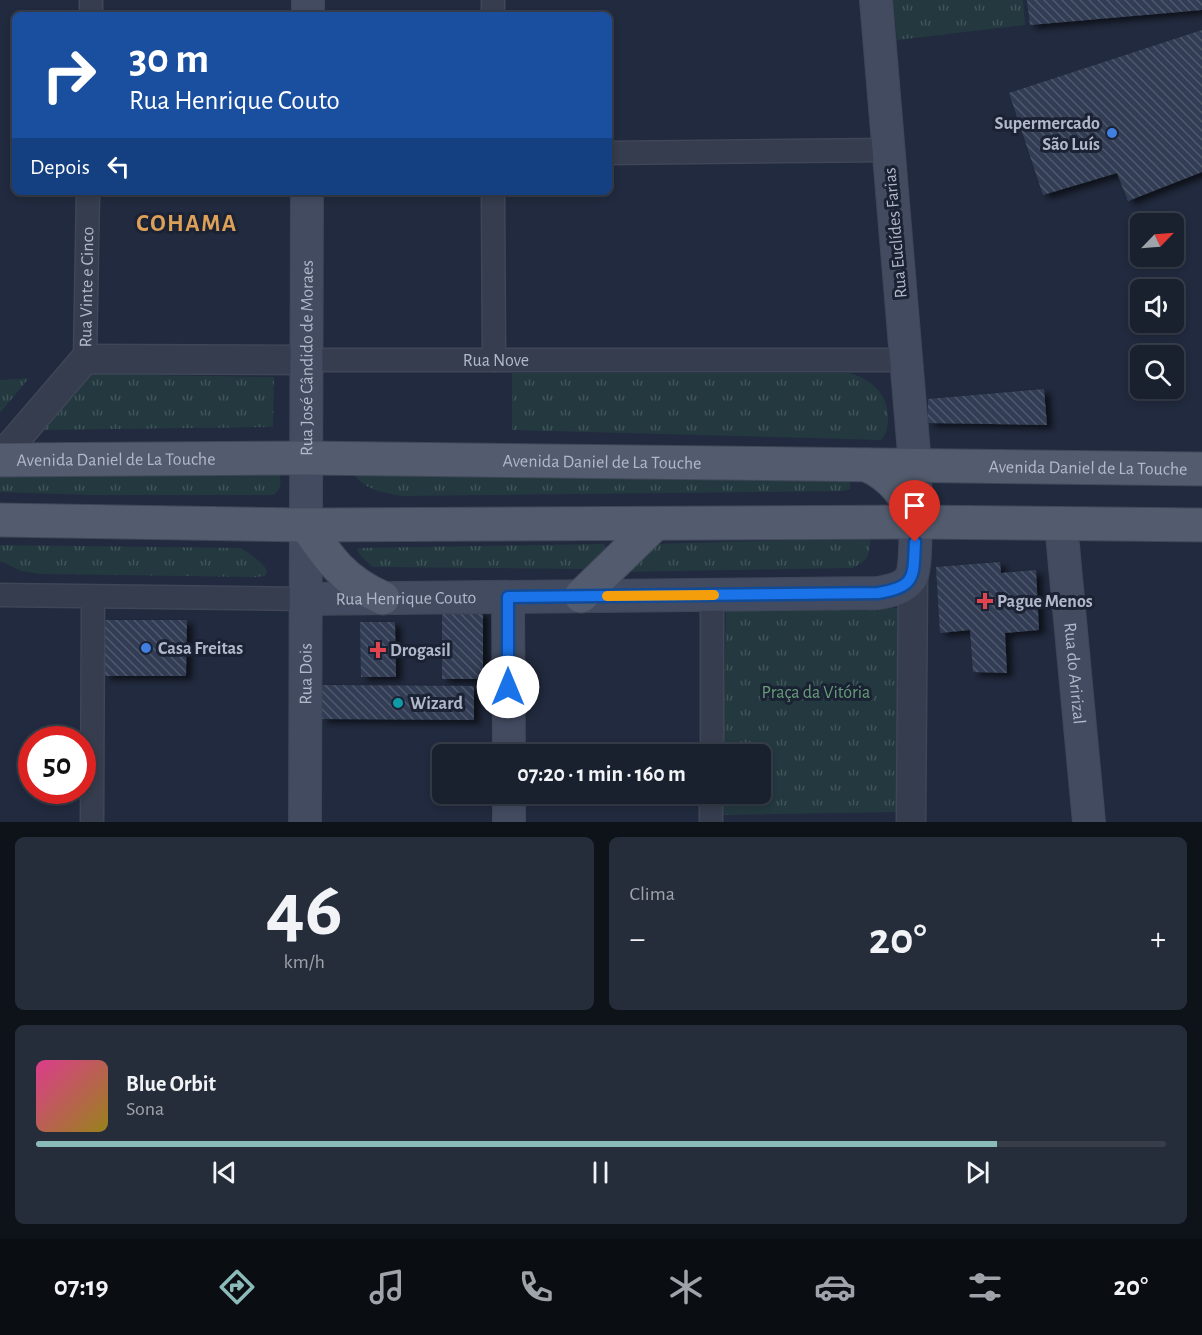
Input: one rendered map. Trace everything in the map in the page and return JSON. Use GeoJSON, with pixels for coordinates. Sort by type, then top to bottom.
{"type":"FeatureCollection","features":[{"type":"Feature","properties":{"kind":"main road","name":"Rua Euclídes Farias"},"geometry":{"type":"LineString","coordinates":[[876,0],[915,465]]}},
{"type":"Feature","properties":{"kind":"main road","name":"Rua José Cândido de Moraes"},"geometry":{"type":"LineString","coordinates":[[306,525],[307,195]]}},
{"type":"Feature","properties":{"kind":"main road","name":"Avenida Daniel de La Touche"},"geometry":{"type":"LineString","coordinates":[[0,459],[307,458],[1202,469]]}},
{"type":"Feature","properties":{"kind":"main road"},"geometry":{"type":"LineString","coordinates":[[867,465],[882,473],[902,492],[916,522]]}},
{"type":"Feature","properties":{"kind":"main road"},"geometry":{"type":"LineString","coordinates":[[913,576],[916,522],[915,465]]}},
{"type":"Feature","properties":{"kind":"main road"},"geometry":{"type":"LineString","coordinates":[[0,520],[306,525],[916,522],[1202,525]]}},
{"type":"Feature","properties":{"kind":"main road"},"geometry":{"type":"LineString","coordinates":[[581,596],[655,524]]}},
{"type":"Feature","properties":{"kind":"main road","name":"Rua do Aririzal"},"geometry":{"type":"LineString","coordinates":[[1061,524],[1089,822]]}},
{"type":"Feature","properties":{"kind":"main road"},"geometry":{"type":"LineString","coordinates":[[306,525],[323,551],[342,572],[367,590],[383,598]]}},
{"type":"Feature","properties":{"kind":"main road","name":"Rua Dois"},"geometry":{"type":"LineString","coordinates":[[305,822],[306,525]]}},
{"type":"Feature","properties":{"kind":"main road","name":"Rua Henrique Couto"},"geometry":{"type":"LineString","coordinates":[[306,599],[878,593],[893,591],[913,576]]}},
{"type":"Feature","properties":{"kind":"main road"},"geometry":{"type":"LineString","coordinates":[[508,597],[508,744]]}},
{"type":"Feature","properties":{"kind":"main road"},"geometry":{"type":"LineString","coordinates":[[509,804],[509,822]]}},
{"type":"Feature","properties":{"kind":"street"},"geometry":{"type":"LineString","coordinates":[[612,153],[888,150]]}},
{"type":"Feature","properties":{"kind":"street","name":"Rua Vinte e Cinco"},"geometry":{"type":"LineString","coordinates":[[0,459],[85,359],[88,195]]}},
{"type":"Feature","properties":{"kind":"street"},"geometry":{"type":"LineString","coordinates":[[493,195],[494,360]]}},
{"type":"Feature","properties":{"kind":"street","name":"Rua Nove"},"geometry":{"type":"LineString","coordinates":[[85,359],[906,360]]}},
{"type":"Feature","properties":{"kind":"street"},"geometry":{"type":"LineString","coordinates":[[912,822],[913,576]]}},
{"type":"Feature","properties":{"kind":"street","name":"Rua Henrique Couto"},"geometry":{"type":"LineString","coordinates":[[0,595],[306,599]]}},
{"type":"Feature","properties":{"kind":"street"},"geometry":{"type":"LineString","coordinates":[[712,595],[712,744]]}},
{"type":"Feature","properties":{"kind":"street"},"geometry":{"type":"LineString","coordinates":[[92,822],[93,597]]}},
{"type":"Feature","properties":{"kind":"street"},"geometry":{"type":"LineString","coordinates":[[711,804],[711,822]]}},
{"type":"Feature","properties":{"kind":"green space"},"geometry":{"type":"Polygon","coordinates":[[[893,0],[1023,0],[1025,25],[897,40],[893,0]]]}},
{"type":"Feature","properties":{"kind":"green space"},"geometry":{"type":"Polygon","coordinates":[[[512,373],[849,373],[871,383],[881,394],[887,409],[887,427],[881,440],[512,430],[512,373]]]}},
{"type":"Feature","properties":{"kind":"green space"},"geometry":{"type":"Polygon","coordinates":[[[90,374],[274,377],[273,427],[39,430],[90,374]]]}},
{"type":"Feature","properties":{"kind":"green space"},"geometry":{"type":"Polygon","coordinates":[[[29,378],[0,413],[0,380],[29,378]]]}},
{"type":"Feature","properties":{"kind":"green space"},"geometry":{"type":"Polygon","coordinates":[[[0,472],[279,473],[280,483],[277,492],[272,495],[90,495],[0,492],[0,472]]]}},
{"type":"Feature","properties":{"kind":"green space"},"geometry":{"type":"Polygon","coordinates":[[[352,472],[847,480],[850,483],[850,489],[844,491],[401,496],[368,486],[352,472]]]}},
{"type":"Feature","properties":{"kind":"green space"},"geometry":{"type":"Polygon","coordinates":[[[870,538],[867,557],[862,563],[852,568],[619,572],[651,544],[870,538]]]}},
{"type":"Feature","properties":{"kind":"green space"},"geometry":{"type":"Polygon","coordinates":[[[604,544],[605,550],[586,569],[373,567],[357,548],[604,544]]]}},
{"type":"Feature","properties":{"kind":"green space"},"geometry":{"type":"Polygon","coordinates":[[[0,545],[240,548],[260,562],[267,572],[265,576],[256,577],[40,574],[21,571],[0,561],[0,545]]]}},
{"type":"Feature","properties":{"kind":"green space","name":"Praça da Vitória"},"geometry":{"type":"Polygon","coordinates":[[[726,606],[899,608],[902,812],[722,815],[722,804],[771,804],[771,744],[723,744],[726,606]]]}},
{"type":"Feature","properties":{"kind":"building"},"geometry":{"type":"Polygon","coordinates":[[[1027,0],[1202,0],[1202,10],[1030,25],[1027,0]]]}},
{"type":"Feature","properties":{"kind":"building","name":"Supermercado São Luís"},"geometry":{"type":"Polygon","coordinates":[[[1202,30],[1202,172],[1128,201],[1117,173],[1043,195],[1009,93],[1202,30]]]}},
{"type":"Feature","properties":{"kind":"building"},"geometry":{"type":"Polygon","coordinates":[[[1044,389],[1047,425],[928,423],[928,399],[1044,389]]]}},
{"type":"Feature","properties":{"kind":"building"},"geometry":{"type":"Polygon","coordinates":[[[1000,562],[1001,573],[1036,570],[1039,630],[1005,633],[1007,673],[973,672],[970,630],[940,633],[936,567],[1000,562]]]}},
{"type":"Feature","properties":{"kind":"building"},"geometry":{"type":"Polygon","coordinates":[[[442,611],[483,611],[483,679],[442,679],[442,611]]]}},
{"type":"Feature","properties":{"kind":"building","name":"Casa Freitas"},"geometry":{"type":"Polygon","coordinates":[[[104,620],[187,620],[186,676],[104,676],[104,620]]]}},
{"type":"Feature","properties":{"kind":"building","name":"Drogasil"},"geometry":{"type":"Polygon","coordinates":[[[360,622],[395,622],[396,677],[361,677],[360,622]]]}},
{"type":"Feature","properties":{"kind":"building","name":"Wizard"},"geometry":{"type":"Polygon","coordinates":[[[321,685],[474,686],[474,720],[321,719],[321,685]]]}},
{"type":"Feature","properties":{"kind":"slow traffic"},"geometry":{"type":"LineString","coordinates":[[607,596],[714,595]]}},
{"type":"Feature","properties":{"kind":"place","name":"Supermercado São Luís"},"geometry":{"type":"Point","coordinates":[1112,133]}},
{"type":"Feature","properties":{"kind":"place","name":"Pague Menos"},"geometry":{"type":"Point","coordinates":[985,601]}},
{"type":"Feature","properties":{"kind":"place","name":"Casa Freitas"},"geometry":{"type":"Point","coordinates":[146,648]}},
{"type":"Feature","properties":{"kind":"place","name":"Drogasil"},"geometry":{"type":"Point","coordinates":[378,650]}},
{"type":"Feature","properties":{"kind":"place","name":"Wizard"},"geometry":{"type":"Point","coordinates":[398,703]}},
{"type":"Feature","properties":{"kind":"district","name":"COHAMA"},"geometry":{"type":"Point","coordinates":[187,223]}},
{"type":"Feature","properties":{"kind":"route"},"geometry":{"type":"LineString","coordinates":[[508,687],[508,597],[893,591],[913,576],[915,542]]}}]}
